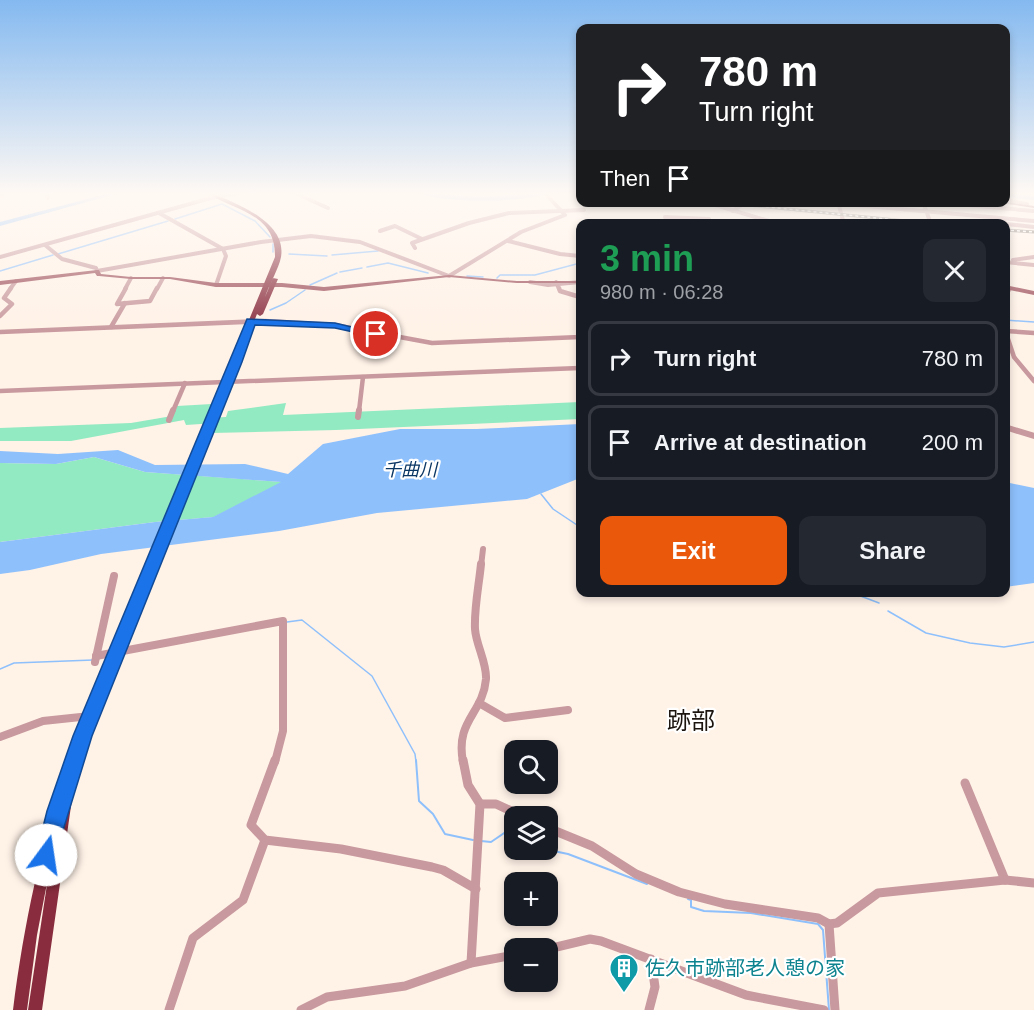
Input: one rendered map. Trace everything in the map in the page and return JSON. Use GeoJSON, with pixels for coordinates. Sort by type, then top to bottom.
{"type":"FeatureCollection","features":[{"type":"Feature","properties":{"kind":"highway"},"geometry":{"type":"LineString","coordinates":[[20,1010],[24,971],[46,855],[70,772],[90,716],[213,418],[269,283],[285,252],[281,240]]}},
{"type":"Feature","properties":{"kind":"highway"},"geometry":{"type":"LineString","coordinates":[[35,1010],[70,772]]}},
{"type":"Feature","properties":{"kind":"main road"},"geometry":{"type":"LineString","coordinates":[[0,283],[97,271],[99,275],[163,278],[216,285],[269,283],[324,289],[449,276],[556,284],[576,282]]}},
{"type":"Feature","properties":{"kind":"main road"},"geometry":{"type":"LineString","coordinates":[[1010,289],[1034,293]]}},
{"type":"Feature","properties":{"kind":"street"},"geometry":{"type":"LineString","coordinates":[[0,257],[62,240]]}},
{"type":"Feature","properties":{"kind":"street"},"geometry":{"type":"LineString","coordinates":[[207,240],[223,249],[226,256],[216,285]]}},
{"type":"Feature","properties":{"kind":"street"},"geometry":{"type":"LineString","coordinates":[[45,245],[60,259],[75,262],[84,268],[96,268],[97,271],[269,240]]}},
{"type":"Feature","properties":{"kind":"street"},"geometry":{"type":"LineString","coordinates":[[351,240],[449,276],[508,241],[576,256]]}},
{"type":"Feature","properties":{"kind":"street"},"geometry":{"type":"LineString","coordinates":[[414,248],[412,243],[420,240]]}},
{"type":"Feature","properties":{"kind":"street"},"geometry":{"type":"LineString","coordinates":[[1010,262],[1034,257]]}},
{"type":"Feature","properties":{"kind":"street"},"geometry":{"type":"LineString","coordinates":[[1010,262],[1034,265]]}},
{"type":"Feature","properties":{"kind":"street"},"geometry":{"type":"LineString","coordinates":[[131,278],[117,304],[150,301],[163,278]]}},
{"type":"Feature","properties":{"kind":"street"},"geometry":{"type":"LineString","coordinates":[[0,316],[12,304],[4,298],[16,281]]}},
{"type":"Feature","properties":{"kind":"street"},"geometry":{"type":"LineString","coordinates":[[556,284],[562,292],[576,296]]}},
{"type":"Feature","properties":{"kind":"street"},"geometry":{"type":"LineString","coordinates":[[111,327],[125,303]]}},
{"type":"Feature","properties":{"kind":"street"},"geometry":{"type":"LineString","coordinates":[[0,332],[254,321],[335,326],[432,343],[576,337]]}},
{"type":"Feature","properties":{"kind":"street"},"geometry":{"type":"LineString","coordinates":[[1010,332],[1034,333]]}},
{"type":"Feature","properties":{"kind":"street"},"geometry":{"type":"LineString","coordinates":[[1010,345],[1016,360],[1034,381]]}},
{"type":"Feature","properties":{"kind":"street"},"geometry":{"type":"LineString","coordinates":[[0,391],[576,368]]}},
{"type":"Feature","properties":{"kind":"street"},"geometry":{"type":"LineString","coordinates":[[358,417],[363,377]]}},
{"type":"Feature","properties":{"kind":"street"},"geometry":{"type":"LineString","coordinates":[[169,420],[185,383]]}},
{"type":"Feature","properties":{"kind":"street"},"geometry":{"type":"LineString","coordinates":[[1010,429],[1034,436]]}},
{"type":"Feature","properties":{"kind":"street"},"geometry":{"type":"LineString","coordinates":[[471,963],[480,804],[468,785],[460,745],[465,726],[475,714],[486,678],[475,629],[483,549]]}},
{"type":"Feature","properties":{"kind":"street"},"geometry":{"type":"LineString","coordinates":[[114,576],[95,659],[283,624],[283,731],[278,753],[252,825],[265,840],[341,849],[432,867],[443,870],[476,889]]}},
{"type":"Feature","properties":{"kind":"street"},"geometry":{"type":"LineString","coordinates":[[478,703],[505,718],[568,710]]}},
{"type":"Feature","properties":{"kind":"street"},"geometry":{"type":"LineString","coordinates":[[0,737],[44,721],[90,716]]}},
{"type":"Feature","properties":{"kind":"street"},"geometry":{"type":"LineString","coordinates":[[965,783],[1005,880]]}},
{"type":"Feature","properties":{"kind":"street"},"geometry":{"type":"LineString","coordinates":[[480,804],[485,802],[504,807]]}},
{"type":"Feature","properties":{"kind":"street"},"geometry":{"type":"LineString","coordinates":[[558,831],[604,853],[637,875],[682,892],[720,903],[818,918],[829,924],[837,923],[878,893],[1005,880],[1034,883]]}},
{"type":"Feature","properties":{"kind":"street"},"geometry":{"type":"LineString","coordinates":[[169,1010],[193,938],[243,900],[265,840]]}},
{"type":"Feature","properties":{"kind":"street"},"geometry":{"type":"LineString","coordinates":[[829,924],[835,1010]]}},
{"type":"Feature","properties":{"kind":"street"},"geometry":{"type":"LineString","coordinates":[[558,947],[590,939],[610,944],[746,995],[824,1010]]}},
{"type":"Feature","properties":{"kind":"street"},"geometry":{"type":"LineString","coordinates":[[301,1010],[327,997],[381,992],[471,963],[504,957]]}},
{"type":"Feature","properties":{"kind":"street"},"geometry":{"type":"LineString","coordinates":[[649,1010],[655,987],[651,959]]}},
{"type":"Feature","properties":{"kind":"green space"},"geometry":{"type":"Polygon","coordinates":[[[576,402],[576,419],[211,433],[215,423],[186,425],[184,420],[71,441],[0,441],[0,428],[131,423],[172,416],[177,406],[212,404],[207,418],[226,417],[228,411],[286,403],[283,415],[576,402]]]}},
{"type":"Feature","properties":{"kind":"green space"},"geometry":{"type":"Polygon","coordinates":[[[94,457],[145,472],[283,482],[214,517],[155,522],[0,542],[0,463],[56,464],[94,457]]]}},
{"type":"Feature","properties":{"kind":"water","name":"千曲川"},"geometry":{"type":"Polygon","coordinates":[[[576,424],[576,480],[527,499],[377,513],[279,531],[101,554],[30,570],[0,574],[0,542],[213,517],[281,482],[145,472],[94,457],[56,464],[0,463],[0,451],[58,454],[118,450],[155,465],[245,464],[288,474],[323,444],[400,429],[477,429],[576,424]]]}},
{"type":"Feature","properties":{"kind":"water"},"geometry":{"type":"Polygon","coordinates":[[[1010,483],[1034,488],[1034,583],[1010,586],[1010,483]]]}},
{"type":"Feature","properties":{"kind":"waterway"},"geometry":{"type":"LineString","coordinates":[[58,254],[104,240]]}},
{"type":"Feature","properties":{"kind":"waterway"},"geometry":{"type":"LineString","coordinates":[[273,244],[273,252]]}},
{"type":"Feature","properties":{"kind":"waterway"},"geometry":{"type":"LineString","coordinates":[[332,255],[378,251]]}},
{"type":"Feature","properties":{"kind":"waterway"},"geometry":{"type":"LineString","coordinates":[[289,254],[327,256]]}},
{"type":"Feature","properties":{"kind":"waterway"},"geometry":{"type":"LineString","coordinates":[[0,271],[53,255]]}},
{"type":"Feature","properties":{"kind":"waterway"},"geometry":{"type":"LineString","coordinates":[[367,267],[388,263],[428,273]]}},
{"type":"Feature","properties":{"kind":"waterway"},"geometry":{"type":"LineString","coordinates":[[497,278],[500,275],[535,275],[576,264]]}},
{"type":"Feature","properties":{"kind":"waterway"},"geometry":{"type":"LineString","coordinates":[[340,272],[362,268]]}},
{"type":"Feature","properties":{"kind":"waterway"},"geometry":{"type":"LineString","coordinates":[[310,285],[337,273]]}},
{"type":"Feature","properties":{"kind":"waterway"},"geometry":{"type":"LineString","coordinates":[[467,276],[483,277]]}},
{"type":"Feature","properties":{"kind":"waterway"},"geometry":{"type":"LineString","coordinates":[[270,310],[286,303],[305,290]]}},
{"type":"Feature","properties":{"kind":"waterway"},"geometry":{"type":"LineString","coordinates":[[1010,320],[1034,322]]}},
{"type":"Feature","properties":{"kind":"waterway"},"geometry":{"type":"LineString","coordinates":[[541,494],[553,509],[576,524]]}},
{"type":"Feature","properties":{"kind":"waterway"},"geometry":{"type":"LineString","coordinates":[[863,597],[879,603]]}},
{"type":"Feature","properties":{"kind":"waterway"},"geometry":{"type":"LineString","coordinates":[[888,611],[926,633],[970,643],[1004,647],[1034,642]]}},
{"type":"Feature","properties":{"kind":"waterway"},"geometry":{"type":"LineString","coordinates":[[287,622],[302,620],[372,676],[415,754],[416,762]]}},
{"type":"Feature","properties":{"kind":"waterway"},"geometry":{"type":"LineString","coordinates":[[0,669],[14,663],[93,660]]}},
{"type":"Feature","properties":{"kind":"waterway"},"geometry":{"type":"LineString","coordinates":[[416,760],[419,801],[433,814],[445,834],[473,840]]}},
{"type":"Feature","properties":{"kind":"waterway"},"geometry":{"type":"LineString","coordinates":[[481,841],[491,842],[504,833]]}},
{"type":"Feature","properties":{"kind":"waterway"},"geometry":{"type":"LineString","coordinates":[[558,852],[647,884]]}},
{"type":"Feature","properties":{"kind":"waterway"},"geometry":{"type":"LineString","coordinates":[[688,899],[691,900],[691,907],[704,911],[751,913],[818,924],[823,930],[829,1010]]}},
{"type":"Feature","properties":{"kind":"place","name":"佐久市跡部老人憩の家"},"geometry":{"type":"Point","coordinates":[624,994]}},
{"type":"Feature","properties":{"kind":"district","name":"跡部"},"geometry":{"type":"Point","coordinates":[691,721]}},
{"type":"Feature","properties":{"kind":"route"},"geometry":{"type":"LineString","coordinates":[[46,855],[57,811],[82,736],[237,362],[251,322],[321,324],[376,334]]}}]}
